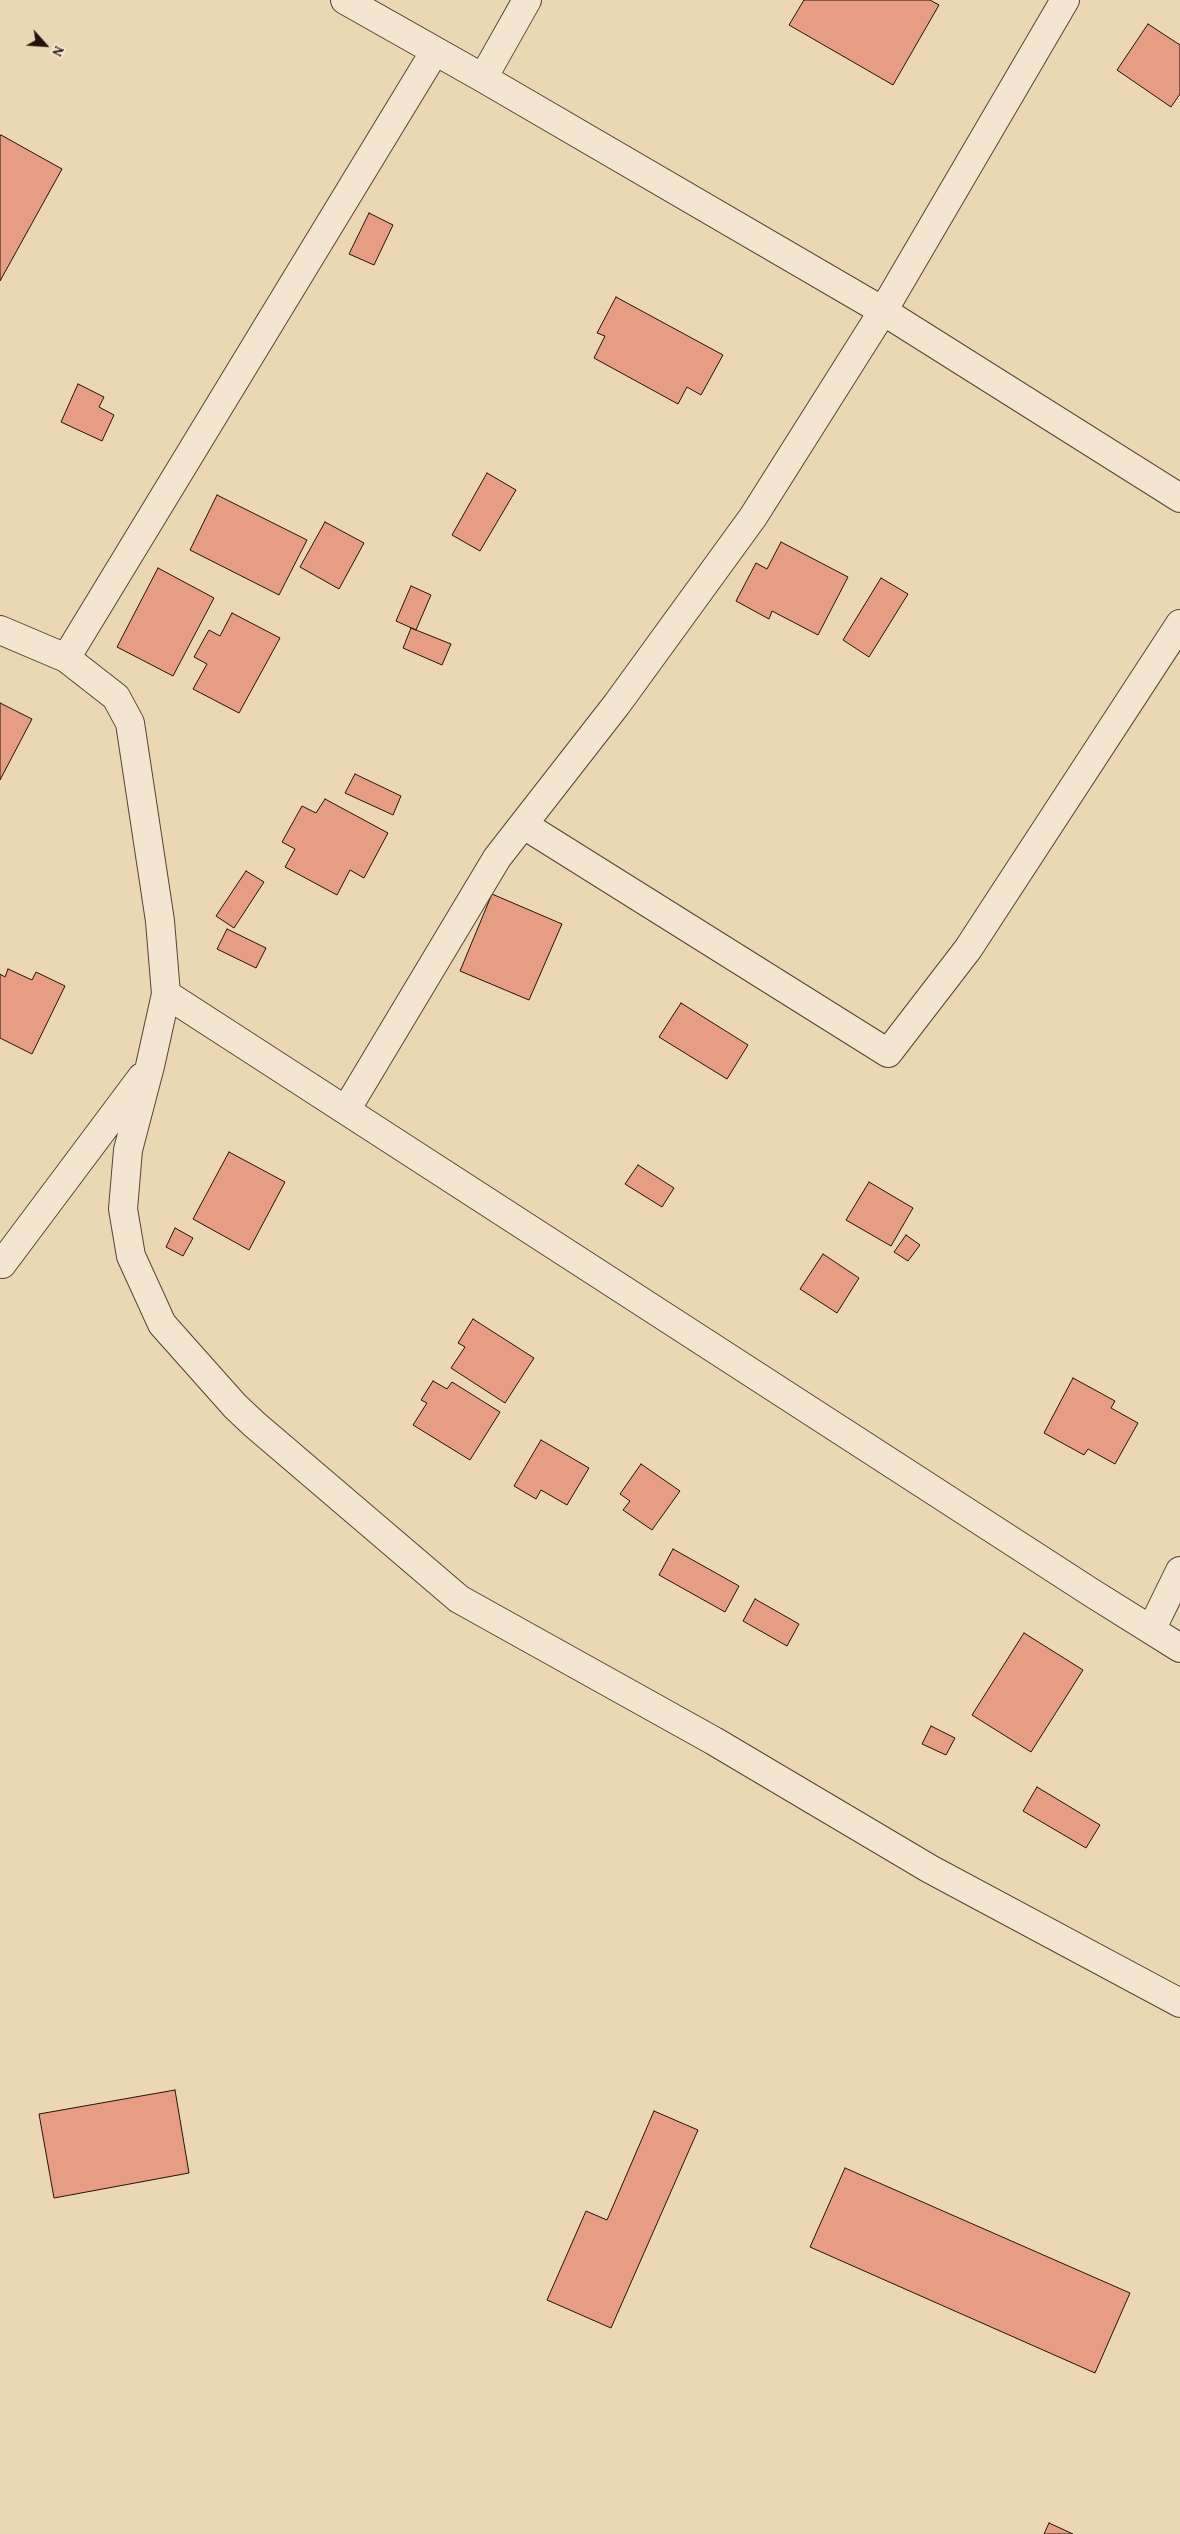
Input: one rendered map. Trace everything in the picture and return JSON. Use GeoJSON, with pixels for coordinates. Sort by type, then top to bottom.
{"type":"FeatureCollection","features":[{"type":"Feature","properties":{"kind":"street"},"geometry":{"type":"LineString","coordinates":[[345,0],[483,78],[883,311],[1180,498]]}},
{"type":"Feature","properties":{"kind":"street"},"geometry":{"type":"LineString","coordinates":[[483,78],[528,0]]}},
{"type":"Feature","properties":{"kind":"street"},"geometry":{"type":"LineString","coordinates":[[347,1112],[354,1096],[497,858],[617,704],[753,517],[883,311],[1065,0]]}},
{"type":"Feature","properties":{"kind":"street"},"geometry":{"type":"LineString","coordinates":[[66,658],[435,51]]}},
{"type":"Feature","properties":{"kind":"street"},"geometry":{"type":"LineString","coordinates":[[524,825],[888,1053],[968,949],[1180,624]]}},
{"type":"Feature","properties":{"kind":"street"},"geometry":{"type":"LineString","coordinates":[[0,630],[66,658],[116,697],[130,723],[160,921],[166,994],[128,1150],[123,1209],[131,1256],[162,1324],[235,1406],[459,1599],[714,1741],[930,1869],[1180,2003]]}},
{"type":"Feature","properties":{"kind":"street"},"geometry":{"type":"LineString","coordinates":[[166,994],[1180,1648]]}},
{"type":"Feature","properties":{"kind":"street"},"geometry":{"type":"LineString","coordinates":[[0,1264],[2,1264],[150,1066]]}},
{"type":"Feature","properties":{"kind":"street"},"geometry":{"type":"LineString","coordinates":[[1151,1630],[1180,1572]]}},
{"type":"Feature","properties":{"kind":"building"},"geometry":{"type":"Polygon","coordinates":[[[804,0],[930,0],[939,5],[893,85],[789,25],[804,0]]]}},
{"type":"Feature","properties":{"kind":"building"},"geometry":{"type":"Polygon","coordinates":[[[1148,24],[1180,45],[1180,94],[1171,107],[1117,70],[1148,24]]]}},
{"type":"Feature","properties":{"kind":"building"},"geometry":{"type":"Polygon","coordinates":[[[0,136],[62,169],[0,281],[0,136]]]}},
{"type":"Feature","properties":{"kind":"building"},"geometry":{"type":"Polygon","coordinates":[[[369,213],[393,225],[374,265],[349,254],[369,213]]]}},
{"type":"Feature","properties":{"kind":"building"},"geometry":{"type":"Polygon","coordinates":[[[616,297],[723,355],[701,395],[687,387],[678,404],[594,358],[605,336],[597,333],[616,297]]]}},
{"type":"Feature","properties":{"kind":"building"},"geometry":{"type":"Polygon","coordinates":[[[78,384],[104,397],[99,407],[114,415],[102,441],[61,422],[78,384]]]}},
{"type":"Feature","properties":{"kind":"building"},"geometry":{"type":"Polygon","coordinates":[[[487,473],[516,490],[480,551],[452,535],[487,473]]]}},
{"type":"Feature","properties":{"kind":"building"},"geometry":{"type":"Polygon","coordinates":[[[217,495],[307,540],[279,595],[190,550],[217,495]]]}},
{"type":"Feature","properties":{"kind":"building"},"geometry":{"type":"Polygon","coordinates":[[[325,522],[364,543],[339,589],[300,567],[325,522]]]}},
{"type":"Feature","properties":{"kind":"building"},"geometry":{"type":"Polygon","coordinates":[[[781,542],[848,577],[818,635],[772,611],[769,619],[736,601],[756,563],[767,569],[781,542]]]}},
{"type":"Feature","properties":{"kind":"building"},"geometry":{"type":"Polygon","coordinates":[[[158,568],[214,598],[173,676],[117,647],[158,568]]]}},
{"type":"Feature","properties":{"kind":"building"},"geometry":{"type":"Polygon","coordinates":[[[881,578],[908,594],[869,657],[843,640],[881,578]]]}},
{"type":"Feature","properties":{"kind":"building"},"geometry":{"type":"Polygon","coordinates":[[[411,586],[431,595],[416,630],[396,621],[411,586]]]}},
{"type":"Feature","properties":{"kind":"building"},"geometry":{"type":"Polygon","coordinates":[[[232,613],[280,638],[239,713],[193,689],[207,664],[194,657],[209,630],[220,636],[232,613]]]}},
{"type":"Feature","properties":{"kind":"building"},"geometry":{"type":"Polygon","coordinates":[[[411,628],[451,644],[442,665],[403,648],[411,628]]]}},
{"type":"Feature","properties":{"kind":"building"},"geometry":{"type":"Polygon","coordinates":[[[0,703],[32,719],[0,780],[0,703]]]}},
{"type":"Feature","properties":{"kind":"building"},"geometry":{"type":"Polygon","coordinates":[[[355,774],[401,796],[393,815],[345,793],[355,774]]]}},
{"type":"Feature","properties":{"kind":"building"},"geometry":{"type":"Polygon","coordinates":[[[325,799],[388,833],[364,878],[350,870],[337,895],[285,867],[295,849],[282,842],[302,806],[316,813],[325,799]]]}},
{"type":"Feature","properties":{"kind":"building"},"geometry":{"type":"Polygon","coordinates":[[[246,871],[264,882],[234,928],[216,916],[246,871]]]}},
{"type":"Feature","properties":{"kind":"building"},"geometry":{"type":"Polygon","coordinates":[[[492,894],[562,924],[529,1000],[460,971],[492,894]]]}},
{"type":"Feature","properties":{"kind":"building"},"geometry":{"type":"Polygon","coordinates":[[[227,929],[266,948],[256,968],[217,949],[227,929]]]}},
{"type":"Feature","properties":{"kind":"building"},"geometry":{"type":"Polygon","coordinates":[[[8,969],[32,980],[36,972],[65,986],[32,1054],[0,1038],[0,974],[5,977],[8,969]]]}},
{"type":"Feature","properties":{"kind":"building"},"geometry":{"type":"Polygon","coordinates":[[[681,1003],[748,1045],[727,1079],[659,1037],[681,1003]]]}},
{"type":"Feature","properties":{"kind":"building"},"geometry":{"type":"Polygon","coordinates":[[[229,1152],[285,1182],[249,1250],[193,1219],[229,1152]]]}},
{"type":"Feature","properties":{"kind":"building"},"geometry":{"type":"Polygon","coordinates":[[[638,1165],[674,1188],[662,1207],[625,1184],[638,1165]]]}},
{"type":"Feature","properties":{"kind":"building"},"geometry":{"type":"Polygon","coordinates":[[[869,1182],[913,1208],[891,1246],[846,1220],[869,1182]]]}},
{"type":"Feature","properties":{"kind":"building"},"geometry":{"type":"Polygon","coordinates":[[[175,1228],[193,1238],[183,1256],[166,1247],[175,1228]]]}},
{"type":"Feature","properties":{"kind":"building"},"geometry":{"type":"Polygon","coordinates":[[[906,1235],[920,1245],[908,1261],[894,1252],[906,1235]]]}},
{"type":"Feature","properties":{"kind":"building"},"geometry":{"type":"Polygon","coordinates":[[[823,1254],[859,1278],[837,1313],[800,1289],[823,1254]]]}},
{"type":"Feature","properties":{"kind":"building"},"geometry":{"type":"Polygon","coordinates":[[[473,1319],[534,1358],[505,1403],[451,1368],[465,1347],[458,1343],[473,1319]]]}},
{"type":"Feature","properties":{"kind":"building"},"geometry":{"type":"Polygon","coordinates":[[[1073,1378],[1115,1401],[1111,1408],[1138,1423],[1115,1464],[1088,1449],[1084,1455],[1044,1433],[1073,1378]]]}},
{"type":"Feature","properties":{"kind":"building"},"geometry":{"type":"Polygon","coordinates":[[[433,1381],[447,1389],[452,1382],[500,1412],[470,1460],[413,1425],[427,1403],[421,1400],[433,1381]]]}},
{"type":"Feature","properties":{"kind":"building"},"geometry":{"type":"Polygon","coordinates":[[[541,1440],[589,1468],[567,1505],[541,1490],[536,1499],[514,1486],[541,1440]]]}},
{"type":"Feature","properties":{"kind":"building"},"geometry":{"type":"Polygon","coordinates":[[[641,1464],[680,1491],[652,1530],[623,1510],[630,1501],[620,1494],[641,1464]]]}},
{"type":"Feature","properties":{"kind":"building"},"geometry":{"type":"Polygon","coordinates":[[[673,1549],[739,1586],[725,1612],[659,1575],[673,1549]]]}},
{"type":"Feature","properties":{"kind":"building"},"geometry":{"type":"Polygon","coordinates":[[[755,1599],[799,1624],[787,1646],[743,1621],[755,1599]]]}},
{"type":"Feature","properties":{"kind":"building"},"geometry":{"type":"Polygon","coordinates":[[[1024,1633],[1083,1670],[1031,1752],[972,1715],[1024,1633]]]}},
{"type":"Feature","properties":{"kind":"building"},"geometry":{"type":"Polygon","coordinates":[[[931,1726],[955,1738],[946,1755],[922,1744],[931,1726]]]}},
{"type":"Feature","properties":{"kind":"building"},"geometry":{"type":"Polygon","coordinates":[[[1037,1787],[1100,1825],[1086,1848],[1023,1811],[1037,1787]]]}},
{"type":"Feature","properties":{"kind":"building"},"geometry":{"type":"Polygon","coordinates":[[[175,2090],[189,2173],[54,2198],[39,2114],[175,2090]]]}},
{"type":"Feature","properties":{"kind":"building"},"geometry":{"type":"Polygon","coordinates":[[[654,2111],[698,2130],[611,2328],[547,2300],[586,2211],[607,2220],[654,2111]]]}},
{"type":"Feature","properties":{"kind":"building"},"geometry":{"type":"Polygon","coordinates":[[[845,2168],[1130,2293],[1095,2373],[810,2247],[845,2168]]]}},
{"type":"Feature","properties":{"kind":"building"},"geometry":{"type":"Polygon","coordinates":[[[1049,2523],[1073,2534],[1044,2534],[1049,2523]]]}}]}
